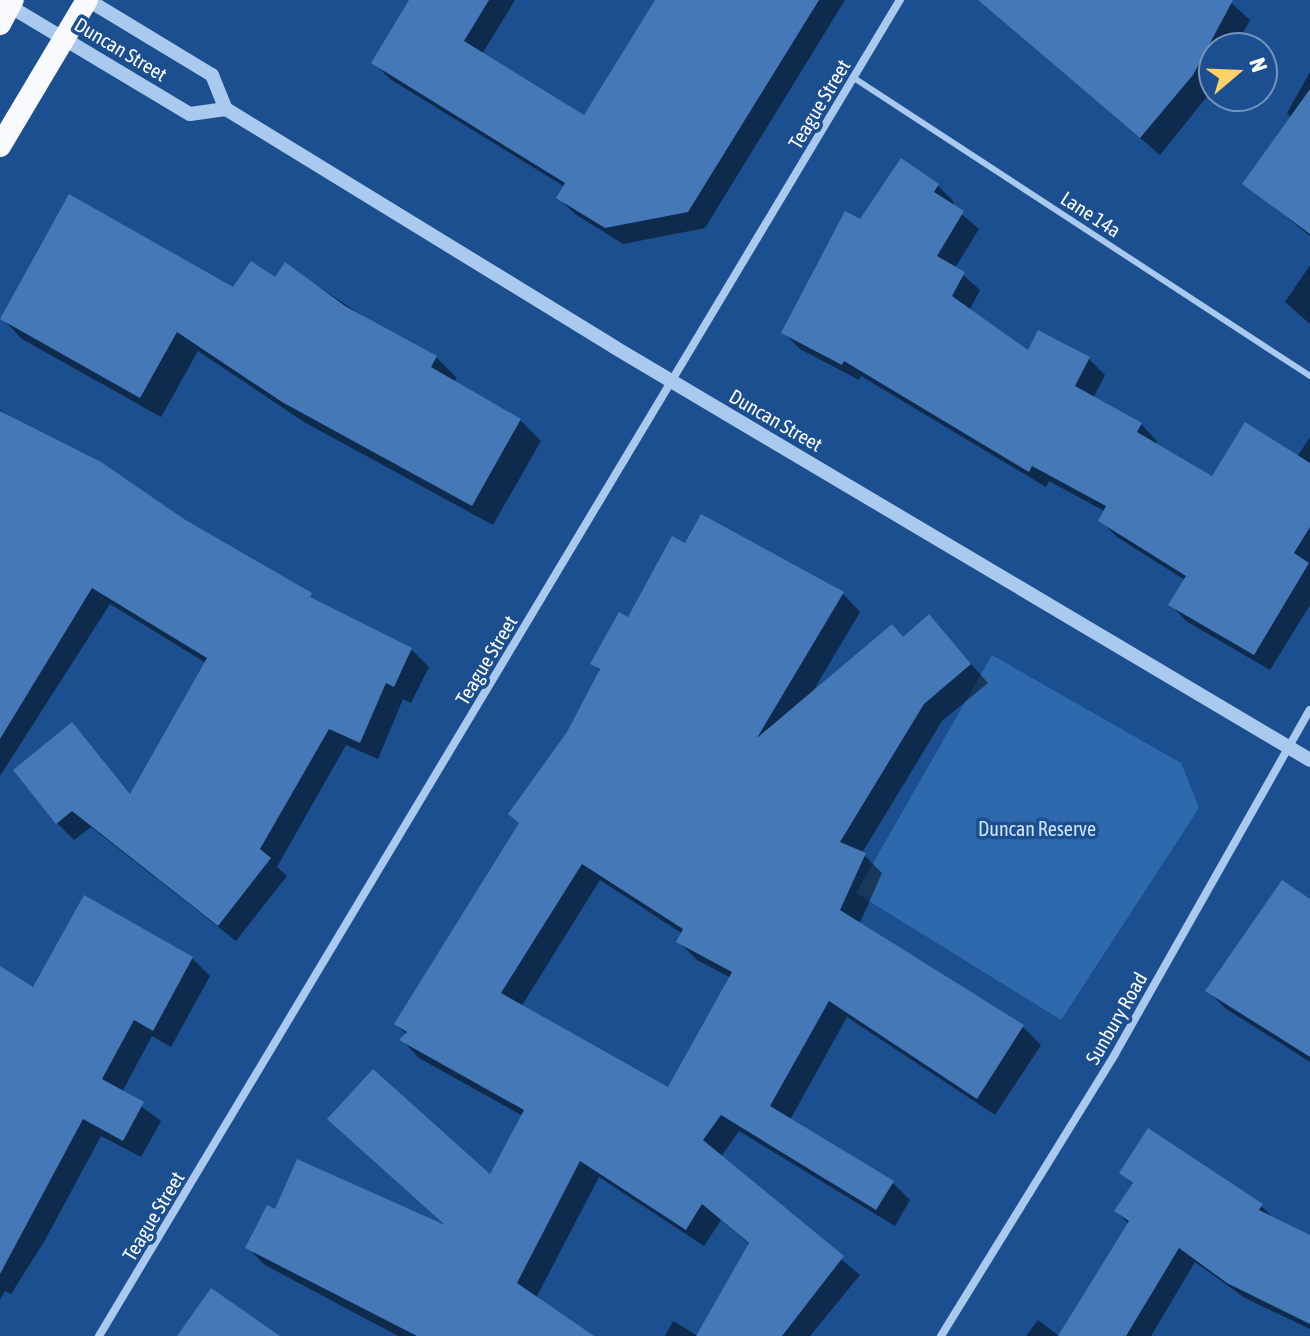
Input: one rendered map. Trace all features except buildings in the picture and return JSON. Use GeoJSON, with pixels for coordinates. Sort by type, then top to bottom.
{"type":"FeatureCollection","features":[{"type":"Feature","properties":{"kind":"highway"},"geometry":{"type":"LineString","coordinates":[[0,146],[87,0]]}},
{"type":"Feature","properties":{"kind":"street","name":"Duncan Street"},"geometry":{"type":"LineString","coordinates":[[87,0],[212,75],[226,109],[672,381],[1310,760]]}},
{"type":"Feature","properties":{"kind":"street","name":"Teague Street"},"geometry":{"type":"LineString","coordinates":[[99,1336],[900,0]]}},
{"type":"Feature","properties":{"kind":"street","name":"Duncan Street"},"geometry":{"type":"LineString","coordinates":[[6,8],[65,39],[190,114],[226,109]]}},
{"type":"Feature","properties":{"kind":"street","name":"Sunbury Road"},"geometry":{"type":"LineString","coordinates":[[941,1336],[1115,1054],[1310,710]]}},
{"type":"Feature","properties":{"kind":"lane","name":"Lane 14a"},"geometry":{"type":"LineString","coordinates":[[854,78],[1310,376]]}},
{"type":"Feature","properties":{"kind":"green space","name":"Duncan Reserve"},"geometry":{"type":"Polygon","coordinates":[[[992,655],[1181,763],[1199,808],[1061,1020],[856,893],[992,655]]]}}]}
